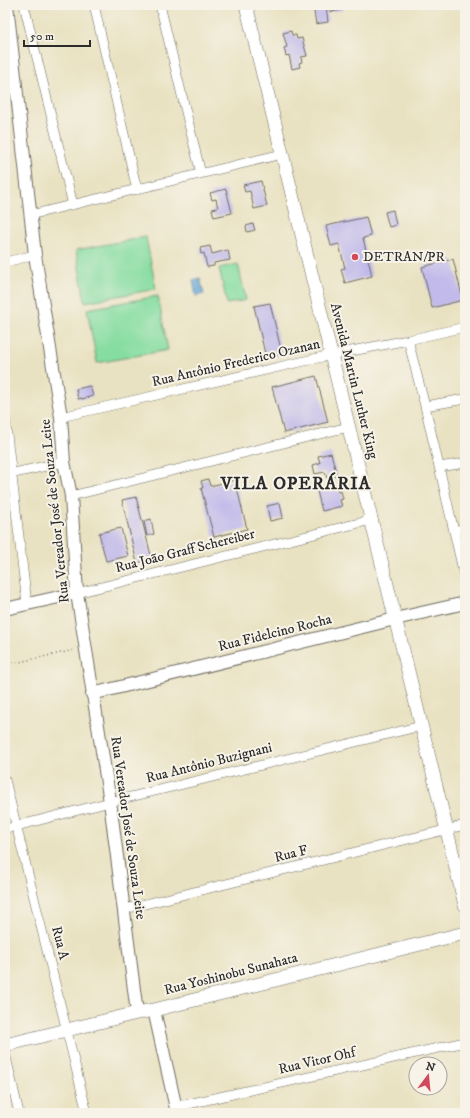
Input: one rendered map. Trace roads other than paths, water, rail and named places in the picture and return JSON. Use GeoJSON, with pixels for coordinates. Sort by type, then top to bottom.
{"type":"FeatureCollection","features":[{"type":"Feature","properties":{"kind":"main road","name":"Avenida Martin Luther King"},"geometry":{"type":"LineString","coordinates":[[246,5],[465,905]]}},
{"type":"Feature","properties":{"kind":"main road","name":"Rua Yoshinobu Sunahata"},"geometry":{"type":"LineString","coordinates":[[5,1045],[154,1010],[465,933]]}},
{"type":"Feature","properties":{"kind":"street","name":"Rua Vereador José de Souza Leite"},"geometry":{"type":"LineString","coordinates":[[7,5],[8,42],[35,255],[61,417],[64,462],[71,496],[77,593],[110,802],[137,1013]]}},
{"type":"Feature","properties":{"kind":"street"},"geometry":{"type":"LineString","coordinates":[[24,5],[74,205]]}},
{"type":"Feature","properties":{"kind":"street"},"geometry":{"type":"LineString","coordinates":[[94,5],[137,190]]}},
{"type":"Feature","properties":{"kind":"street"},"geometry":{"type":"LineString","coordinates":[[160,5],[201,174]]}},
{"type":"Feature","properties":{"kind":"street"},"geometry":{"type":"LineString","coordinates":[[30,216],[282,154]]}},
{"type":"Feature","properties":{"kind":"street"},"geometry":{"type":"LineString","coordinates":[[5,262],[35,255]]}},
{"type":"Feature","properties":{"kind":"street","name":"Rua Antônio Frederico Ozanan"},"geometry":{"type":"LineString","coordinates":[[61,417],[331,355],[465,327]]}},
{"type":"Feature","properties":{"kind":"street"},"geometry":{"type":"LineString","coordinates":[[408,340],[425,406],[465,579]]}},
{"type":"Feature","properties":{"kind":"street"},"geometry":{"type":"LineString","coordinates":[[425,406],[465,399]]}},
{"type":"Feature","properties":{"kind":"street"},"geometry":{"type":"LineString","coordinates":[[5,418],[8,475],[27,604]]}},
{"type":"Feature","properties":{"kind":"street"},"geometry":{"type":"LineString","coordinates":[[71,496],[348,427]]}},
{"type":"Feature","properties":{"kind":"street"},"geometry":{"type":"LineString","coordinates":[[8,475],[64,462]]}},
{"type":"Feature","properties":{"kind":"street"},"geometry":{"type":"LineString","coordinates":[[439,467],[465,463]]}},
{"type":"Feature","properties":{"kind":"street","name":"Rua João Graff Schereiber"},"geometry":{"type":"LineString","coordinates":[[5,610],[371,520]]}},
{"type":"Feature","properties":{"kind":"street"},"geometry":{"type":"LineString","coordinates":[[454,531],[465,528]]}},
{"type":"Feature","properties":{"kind":"street","name":"Rua Fidelcino Rocha"},"geometry":{"type":"LineString","coordinates":[[92,694],[465,603]]}},
{"type":"Feature","properties":{"kind":"street","name":"Rua Antônio Buzignani"},"geometry":{"type":"LineString","coordinates":[[5,829],[421,726]]}},
{"type":"Feature","properties":{"kind":"street","name":"Rua A"},"geometry":{"type":"LineString","coordinates":[[5,780],[87,1113]]}},
{"type":"Feature","properties":{"kind":"street","name":"Rua F"},"geometry":{"type":"LineString","coordinates":[[124,909],[465,825]]}},
{"type":"Feature","properties":{"kind":"street"},"geometry":{"type":"LineString","coordinates":[[154,1010],[176,1110]]}},
{"type":"Feature","properties":{"kind":"street","name":"Rua Vitor Ohf"},"geometry":{"type":"LineString","coordinates":[[176,1110],[465,1042]]}},
{"type":"Feature","properties":{"kind":"street"},"geometry":{"type":"LineString","coordinates":[[5,1053],[20,1113]]}},
{"type":"Feature","properties":{"kind":"water"},"geometry":{"type":"Polygon","coordinates":[[[200,278],[204,294],[196,296],[193,280],[200,278]]]}},
{"type":"Feature","properties":{"kind":"place","name":"DETRAN/PR"},"geometry":{"type":"Point","coordinates":[355,257]}},
{"type":"Feature","properties":{"kind":"district","name":"VILA OPERÁRIA"},"geometry":{"type":"Point","coordinates":[296,484]}}]}
